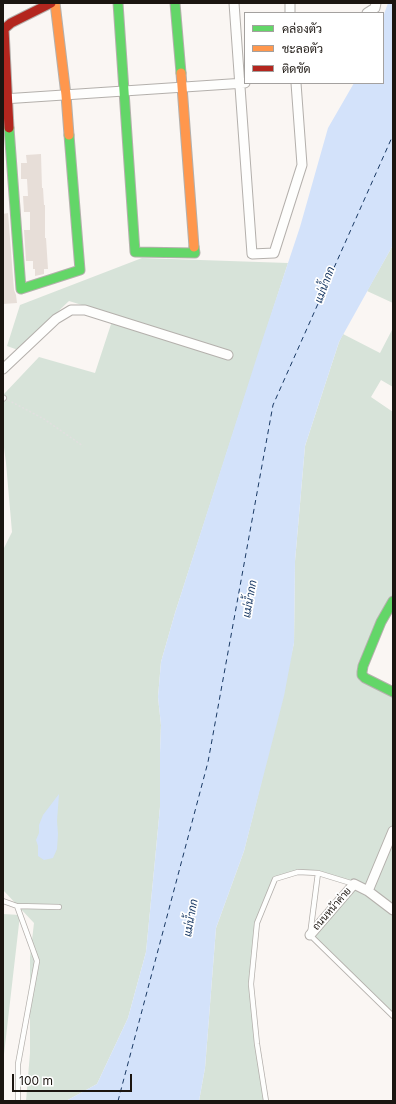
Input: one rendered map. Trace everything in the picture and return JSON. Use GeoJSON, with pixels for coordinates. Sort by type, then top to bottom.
{"type":"FeatureCollection","features":[{"type":"Feature","properties":{"kind":"street"},"geometry":{"type":"LineString","coordinates":[[51,3],[11,23],[4,29],[5,99],[21,289],[80,270],[66,95],[55,3]]}},
{"type":"Feature","properties":{"kind":"street"},"geometry":{"type":"LineString","coordinates":[[118,3],[135,252],[195,253],[175,3]]}},
{"type":"Feature","properties":{"kind":"street"},"geometry":{"type":"LineString","coordinates":[[234,3],[242,83],[252,254],[274,253],[302,165],[296,84]]}},
{"type":"Feature","properties":{"kind":"street"},"geometry":{"type":"LineString","coordinates":[[369,12],[375,8],[376,3]]}},
{"type":"Feature","properties":{"kind":"street"},"geometry":{"type":"LineString","coordinates":[[5,99],[242,83]]}},
{"type":"Feature","properties":{"kind":"street"},"geometry":{"type":"LineString","coordinates":[[3,369],[56,319],[71,310],[85,310],[228,355]]}},
{"type":"Feature","properties":{"kind":"street"},"geometry":{"type":"LineString","coordinates":[[393,601],[381,622],[363,666],[362,675],[393,692]]}},
{"type":"Feature","properties":{"kind":"street"},"geometry":{"type":"LineString","coordinates":[[368,891],[393,831]]}},
{"type":"Feature","properties":{"kind":"street","name":"ถนนหน้าค่าย"},"geometry":{"type":"LineString","coordinates":[[310,935],[354,884],[368,891],[393,910]]}},
{"type":"Feature","properties":{"kind":"lane"},"geometry":{"type":"LineString","coordinates":[[266,1101],[257,1044],[251,984],[257,923],[275,879],[298,872],[318,873],[354,884]]}},
{"type":"Feature","properties":{"kind":"lane"},"geometry":{"type":"LineString","coordinates":[[318,873],[310,935],[393,1016]]}},
{"type":"Feature","properties":{"kind":"lane"},"geometry":{"type":"LineString","coordinates":[[3,901],[17,906],[59,907]]}},
{"type":"Feature","properties":{"kind":"lane"},"geometry":{"type":"LineString","coordinates":[[17,906],[37,962],[18,1064],[18,1101]]}},
{"type":"Feature","properties":{"kind":"path"},"geometry":{"type":"LineString","coordinates":[[3,399],[44,419],[83,446]]}},
{"type":"Feature","properties":{"kind":"shaded area"},"geometry":{"type":"Polygon","coordinates":[[[393,245],[393,303],[367,291],[393,245]]]}},
{"type":"Feature","properties":{"kind":"shaded area"},"geometry":{"type":"Polygon","coordinates":[[[142,258],[288,263],[175,613],[161,662],[158,697],[161,725],[160,807],[146,952],[128,1018],[97,1084],[66,1101],[26,1101],[30,1053],[30,957],[34,923],[3,890],[3,550],[12,532],[3,440],[3,395],[39,357],[95,373],[114,315],[69,301],[18,350],[7,346],[20,305],[142,258]]]}},
{"type":"Feature","properties":{"kind":"shaded area"},"geometry":{"type":"Polygon","coordinates":[[[393,328],[393,387],[381,380],[371,397],[393,412],[393,609],[362,672],[393,691],[393,1016],[310,935],[353,884],[318,873],[298,872],[275,879],[257,923],[251,984],[266,1101],[199,1101],[205,1068],[216,928],[244,851],[294,643],[295,561],[305,446],[339,342],[343,334],[380,353],[393,328]]]}},
{"type":"Feature","properties":{"kind":"shaded area"},"geometry":{"type":"Polygon","coordinates":[[[3,914],[20,915],[3,1063],[3,914]]]}},
{"type":"Feature","properties":{"kind":"water","name":"แม่น้ำกก"},"geometry":{"type":"Polygon","coordinates":[[[388,3],[393,3],[393,245],[339,342],[305,446],[295,561],[294,643],[284,696],[244,851],[216,928],[205,1068],[199,1101],[66,1101],[97,1084],[128,1018],[146,952],[160,807],[161,725],[158,697],[161,662],[175,613],[300,227],[328,128],[353,84],[384,84],[384,14],[388,3]]]}},
{"type":"Feature","properties":{"kind":"water"},"geometry":{"type":"Polygon","coordinates":[[[59,794],[57,849],[53,858],[44,860],[38,856],[38,846],[36,840],[39,833],[39,825],[43,815],[59,794]]]}},
{"type":"Feature","properties":{"kind":"building"},"geometry":{"type":"Polygon","coordinates":[[[41,154],[48,269],[44,269],[44,274],[35,276],[33,261],[26,261],[24,230],[30,230],[30,212],[24,212],[23,196],[28,196],[27,179],[21,179],[21,163],[27,163],[26,155],[41,154]]]}},
{"type":"Feature","properties":{"kind":"building"},"geometry":{"type":"Polygon","coordinates":[[[8,213],[14,290],[17,303],[3,304],[3,214],[8,213]]]}},
{"type":"Feature","properties":{"kind":"ferry route"},"geometry":{"type":"LineString","coordinates":[[118,1101],[208,762],[273,405],[393,135]]}},
{"type":"Feature","properties":{"kind":"traffic: fast"},"geometry":{"type":"LineString","coordinates":[[118,3],[135,252],[195,253],[194,247]]}},
{"type":"Feature","properties":{"kind":"traffic: fast"},"geometry":{"type":"LineString","coordinates":[[175,3],[181,73]]}},
{"type":"Feature","properties":{"kind":"traffic: fast"},"geometry":{"type":"LineString","coordinates":[[9,128],[21,289],[80,270],[69,135]]}},
{"type":"Feature","properties":{"kind":"traffic: fast"},"geometry":{"type":"LineString","coordinates":[[393,601],[381,622],[362,672],[362,675],[365,678],[393,692]]}},
{"type":"Feature","properties":{"kind":"traffic: slow"},"geometry":{"type":"LineString","coordinates":[[55,3],[66,95],[69,135]]}},
{"type":"Feature","properties":{"kind":"traffic: slow"},"geometry":{"type":"LineString","coordinates":[[181,73],[194,247]]}},
{"type":"Feature","properties":{"kind":"traffic: jam"},"geometry":{"type":"LineString","coordinates":[[9,128],[4,29],[11,23],[51,3]]}}]}
